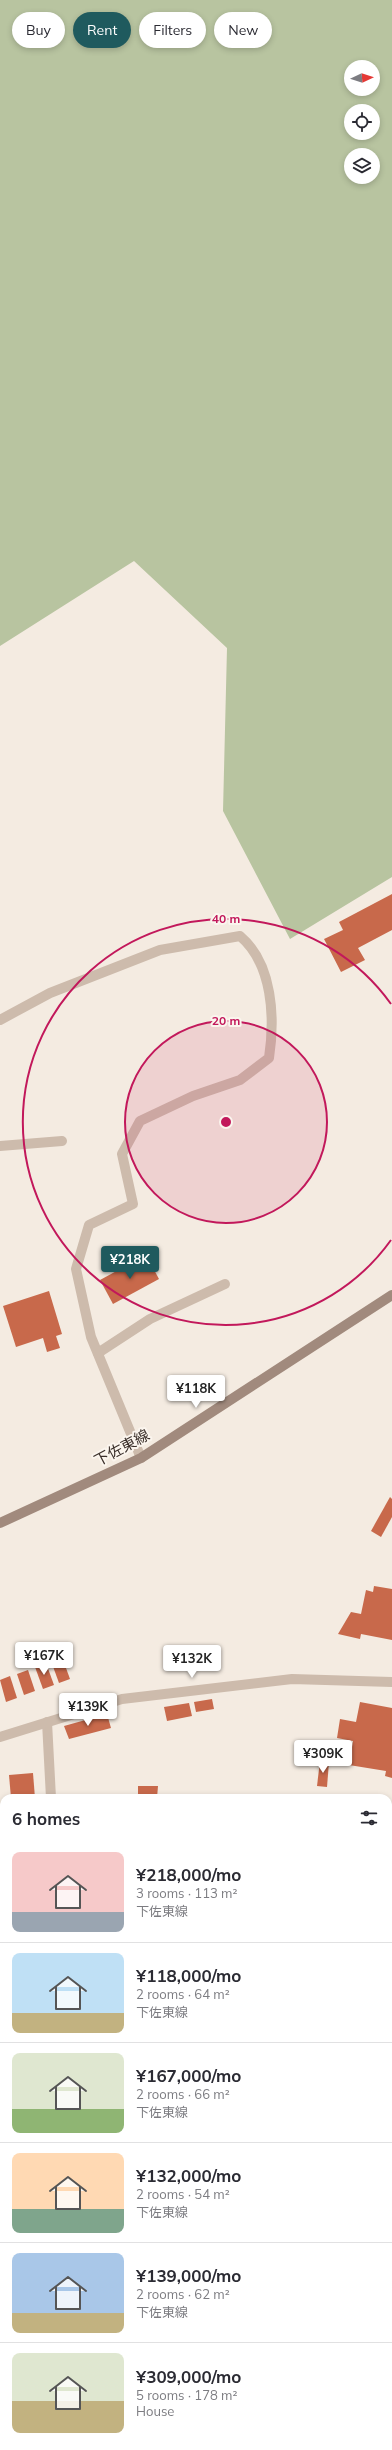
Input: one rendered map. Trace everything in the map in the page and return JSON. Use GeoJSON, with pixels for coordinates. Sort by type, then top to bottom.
{"type":"FeatureCollection","features":[{"type":"Feature","properties":{"kind":"main road","name":"下佐東線"},"geometry":{"type":"LineString","coordinates":[[0,1523],[141,1458],[392,1295]]}},
{"type":"Feature","properties":{"kind":"street"},"geometry":{"type":"LineString","coordinates":[[0,1020],[50,993],[167,949],[240,936],[251,945],[264,972],[274,1028],[269,1058],[240,1080],[193,1096],[140,1121],[122,1154],[133,1204],[89,1225],[76,1269],[91,1337],[141,1458]]}},
{"type":"Feature","properties":{"kind":"street"},"geometry":{"type":"LineString","coordinates":[[0,1146],[62,1141]]}},
{"type":"Feature","properties":{"kind":"street"},"geometry":{"type":"LineString","coordinates":[[98,1353],[150,1319],[225,1284]]}},
{"type":"Feature","properties":{"kind":"street"},"geometry":{"type":"LineString","coordinates":[[0,1737],[122,1699],[285,1679],[392,1682]]}},
{"type":"Feature","properties":{"kind":"street"},"geometry":{"type":"LineString","coordinates":[[47,1722],[51,1794]]}},
{"type":"Feature","properties":{"kind":"green space"},"geometry":{"type":"Polygon","coordinates":[[[0,0],[392,0],[392,877],[290,939],[223,811],[227,648],[134,561],[0,646],[0,0]]]}},
{"type":"Feature","properties":{"kind":"building"},"geometry":{"type":"Polygon","coordinates":[[[392,894],[392,930],[358,948],[365,960],[341,972],[324,939],[343,930],[339,922],[392,894]]]}},
{"type":"Feature","properties":{"kind":"building"},"geometry":{"type":"Polygon","coordinates":[[[146,1255],[159,1279],[113,1304],[100,1280],[146,1255]]]}},
{"type":"Feature","properties":{"kind":"building"},"geometry":{"type":"Polygon","coordinates":[[[49,1291],[62,1334],[56,1336],[60,1348],[47,1352],[43,1338],[16,1347],[3,1306],[49,1291]]]}},
{"type":"Feature","properties":{"kind":"building"},"geometry":{"type":"Polygon","coordinates":[[[390,1497],[392,1499],[392,1517],[381,1537],[371,1531],[390,1497]]]}},
{"type":"Feature","properties":{"kind":"building"},"geometry":{"type":"Polygon","coordinates":[[[374,1586],[392,1589],[392,1640],[361,1634],[360,1639],[338,1634],[351,1612],[361,1614],[366,1590],[373,1592],[374,1586]]]}},
{"type":"Feature","properties":{"kind":"building"},"geometry":{"type":"Polygon","coordinates":[[[62,1657],[70,1679],[59,1683],[51,1661],[62,1657]]]}},
{"type":"Feature","properties":{"kind":"building"},"geometry":{"type":"Polygon","coordinates":[[[46,1663],[54,1685],[43,1689],[35,1667],[46,1663]]]}},
{"type":"Feature","properties":{"kind":"building"},"geometry":{"type":"Polygon","coordinates":[[[28,1670],[35,1691],[24,1695],[17,1674],[28,1670]]]}},
{"type":"Feature","properties":{"kind":"building"},"geometry":{"type":"Polygon","coordinates":[[[10,1676],[17,1698],[6,1702],[0,1680],[10,1676]]]}},
{"type":"Feature","properties":{"kind":"building"},"geometry":{"type":"Polygon","coordinates":[[[212,1699],[214,1709],[196,1712],[194,1702],[212,1699]]]}},
{"type":"Feature","properties":{"kind":"building"},"geometry":{"type":"Polygon","coordinates":[[[360,1702],[392,1708],[392,1778],[385,1776],[386,1771],[349,1765],[353,1741],[337,1738],[340,1719],[356,1722],[360,1702]]]}},
{"type":"Feature","properties":{"kind":"building"},"geometry":{"type":"Polygon","coordinates":[[[189,1703],[192,1716],[167,1721],[164,1707],[189,1703]]]}},
{"type":"Feature","properties":{"kind":"building"},"geometry":{"type":"Polygon","coordinates":[[[107,1714],[111,1728],[69,1739],[64,1726],[107,1714]]]}},
{"type":"Feature","properties":{"kind":"building"},"geometry":{"type":"Polygon","coordinates":[[[320,1761],[329,1762],[327,1787],[317,1786],[320,1761]]]}},
{"type":"Feature","properties":{"kind":"building"},"geometry":{"type":"Polygon","coordinates":[[[33,1773],[35,1794],[11,1794],[9,1775],[33,1773]]]}},
{"type":"Feature","properties":{"kind":"building"},"geometry":{"type":"Polygon","coordinates":[[[138,1786],[158,1786],[157,1794],[138,1794],[138,1786]]]}}]}
